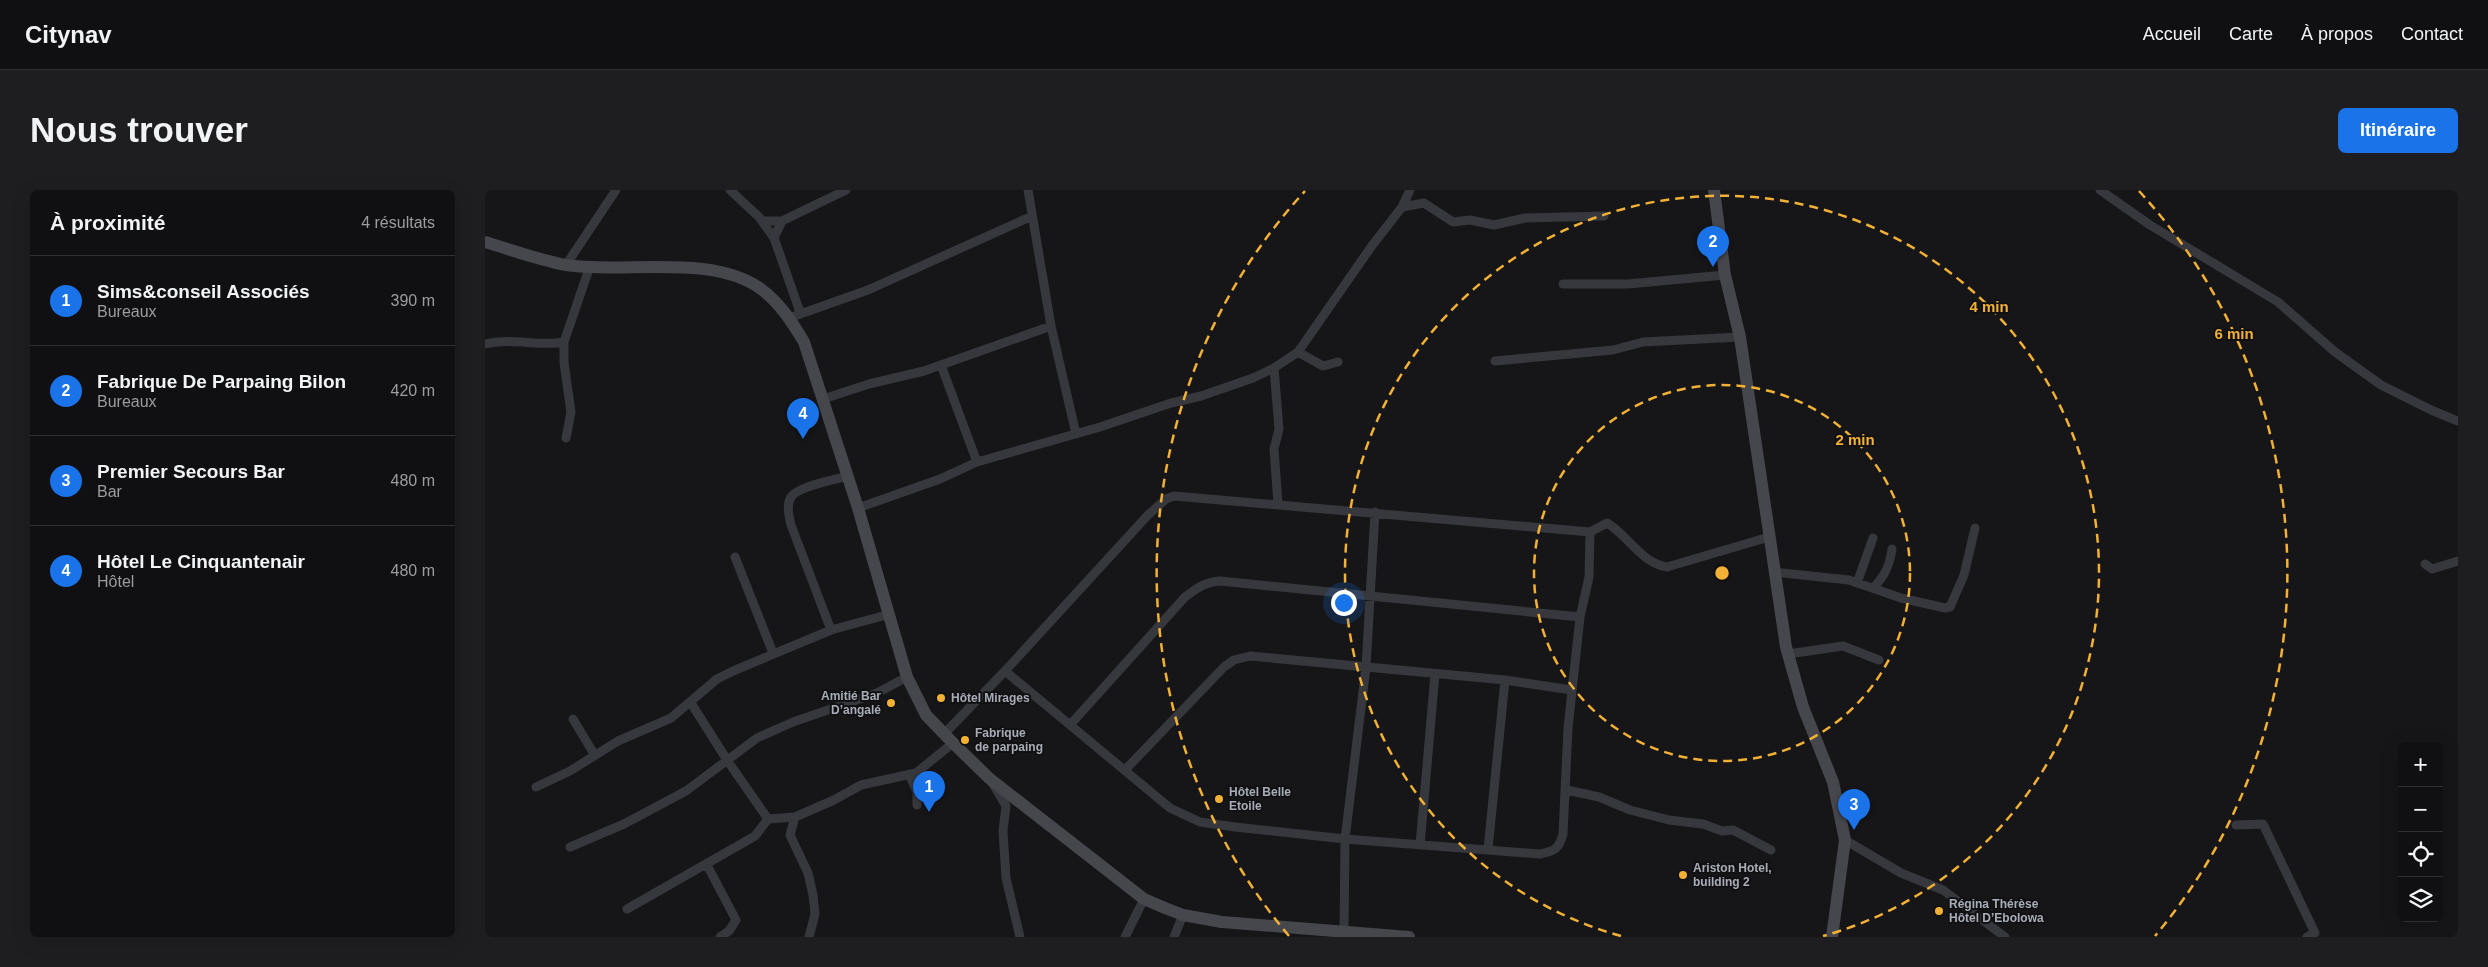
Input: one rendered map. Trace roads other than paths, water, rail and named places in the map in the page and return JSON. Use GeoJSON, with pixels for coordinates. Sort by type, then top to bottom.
{"type":"FeatureCollection","features":[{"type":"Feature","properties":{"kind":"street"},"geometry":{"type":"LineString","coordinates":[[566,265],[616,190]]}},
{"type":"Feature","properties":{"kind":"street"},"geometry":{"type":"LineString","coordinates":[[730,190],[762,221],[774,238],[795,315],[858,508],[907,677],[926,715],[991,779],[1144,899],[1183,916],[1222,922],[1409,937]]}},
{"type":"Feature","properties":{"kind":"street"},"geometry":{"type":"LineString","coordinates":[[762,221],[782,221],[847,190]]}},
{"type":"Feature","properties":{"kind":"street"},"geometry":{"type":"LineString","coordinates":[[1029,190],[1031,216],[1051,326],[1076,434]]}},
{"type":"Feature","properties":{"kind":"street"},"geometry":{"type":"LineString","coordinates":[[858,508],[939,479],[977,462],[1076,434],[1171,403],[1201,396],[1253,378],[1274,368],[1298,352],[1401,207],[1410,190]]}},
{"type":"Feature","properties":{"kind":"street"},"geometry":{"type":"LineString","coordinates":[[1714,190],[1725,276],[1740,337],[1774,572],[1788,654],[1803,707],[1833,782],[1845,840],[1831,937]]}},
{"type":"Feature","properties":{"kind":"street"},"geometry":{"type":"LineString","coordinates":[[2099,190],[2149,225],[2278,302],[2335,352],[2381,385],[2458,421]]}},
{"type":"Feature","properties":{"kind":"street"},"geometry":{"type":"LineString","coordinates":[[1401,207],[1424,203],[1453,222],[1470,220],[1494,225],[1525,218],[1604,216]]}},
{"type":"Feature","properties":{"kind":"street"},"geometry":{"type":"LineString","coordinates":[[795,315],[868,290],[1031,216]]}},
{"type":"Feature","properties":{"kind":"street"},"geometry":{"type":"LineString","coordinates":[[774,238],[782,221]]}},
{"type":"Feature","properties":{"kind":"street"},"geometry":{"type":"LineString","coordinates":[[485,242],[566,265],[697,268],[737,277],[761,289],[795,315]]}},
{"type":"Feature","properties":{"kind":"street"},"geometry":{"type":"LineString","coordinates":[[566,438],[571,412],[563,363],[564,342],[590,266]]}},
{"type":"Feature","properties":{"kind":"street"},"geometry":{"type":"LineString","coordinates":[[1563,284],[1628,284],[1725,276]]}},
{"type":"Feature","properties":{"kind":"street"},"geometry":{"type":"LineString","coordinates":[[823,399],[869,384],[941,365],[1051,326]]}},
{"type":"Feature","properties":{"kind":"street"},"geometry":{"type":"LineString","coordinates":[[1495,362],[1613,350],[1643,342],[1740,337]]}},
{"type":"Feature","properties":{"kind":"street"},"geometry":{"type":"LineString","coordinates":[[485,344],[501,340],[555,344],[564,342]]}},
{"type":"Feature","properties":{"kind":"street"},"geometry":{"type":"LineString","coordinates":[[1298,352],[1323,366],[1338,362]]}},
{"type":"Feature","properties":{"kind":"street"},"geometry":{"type":"LineString","coordinates":[[941,365],[977,462]]}},
{"type":"Feature","properties":{"kind":"street"},"geometry":{"type":"LineString","coordinates":[[1274,368],[1279,429],[1274,449],[1278,504]]}},
{"type":"Feature","properties":{"kind":"street"},"geometry":{"type":"LineString","coordinates":[[831,630],[791,525],[788,507],[791,497],[797,490],[848,476]]}},
{"type":"Feature","properties":{"kind":"street"},"geometry":{"type":"LineString","coordinates":[[627,909],[755,836],[768,819],[795,817],[834,800],[861,785],[915,773],[949,738],[1005,671],[1148,515],[1166,499],[1182,496],[1591,532],[1607,523],[1639,552],[1660,566],[1667,567],[1769,537]]}},
{"type":"Feature","properties":{"kind":"street"},"geometry":{"type":"LineString","coordinates":[[1344,932],[1345,840],[1366,667],[1375,512]]}},
{"type":"Feature","properties":{"kind":"street"},"geometry":{"type":"LineString","coordinates":[[1774,572],[1824,576],[1857,583],[1901,598],[1945,608],[1950,607],[1965,575],[1975,528]]}},
{"type":"Feature","properties":{"kind":"street"},"geometry":{"type":"LineString","coordinates":[[1005,671],[1170,808],[1200,822],[1345,840],[1540,854],[1554,851],[1559,846],[1563,834],[1567,790],[1568,728],[1579,617],[1589,577],[1591,532]]}},
{"type":"Feature","properties":{"kind":"street"},"geometry":{"type":"LineString","coordinates":[[1857,583],[1873,538]]}},
{"type":"Feature","properties":{"kind":"street"},"geometry":{"type":"LineString","coordinates":[[1874,588],[1885,577],[1892,549]]}},
{"type":"Feature","properties":{"kind":"street"},"geometry":{"type":"LineString","coordinates":[[735,557],[773,653]]}},
{"type":"Feature","properties":{"kind":"street"},"geometry":{"type":"LineString","coordinates":[[2425,564],[2432,569],[2458,561]]}},
{"type":"Feature","properties":{"kind":"street"},"geometry":{"type":"LineString","coordinates":[[1070,725],[1185,597],[1199,586],[1208,582],[1220,581],[1371,598],[1579,617]]}},
{"type":"Feature","properties":{"kind":"street"},"geometry":{"type":"LineString","coordinates":[[536,787],[569,771],[618,741],[671,718],[717,679],[773,653],[831,630],[890,614]]}},
{"type":"Feature","properties":{"kind":"street"},"geometry":{"type":"LineString","coordinates":[[1788,654],[1843,646],[1879,660]]}},
{"type":"Feature","properties":{"kind":"street"},"geometry":{"type":"LineString","coordinates":[[1125,770],[1206,685],[1234,660],[1250,656],[1505,680],[1572,690]]}},
{"type":"Feature","properties":{"kind":"street"},"geometry":{"type":"LineString","coordinates":[[1420,844],[1435,674]]}},
{"type":"Feature","properties":{"kind":"street"},"geometry":{"type":"LineString","coordinates":[[570,847],[624,824],[686,791],[757,738],[793,722],[877,693],[907,677]]}},
{"type":"Feature","properties":{"kind":"street"},"geometry":{"type":"LineString","coordinates":[[1488,849],[1505,680]]}},
{"type":"Feature","properties":{"kind":"street"},"geometry":{"type":"LineString","coordinates":[[691,703],[727,760],[768,819]]}},
{"type":"Feature","properties":{"kind":"street"},"geometry":{"type":"LineString","coordinates":[[573,719],[594,754]]}},
{"type":"Feature","properties":{"kind":"street"},"geometry":{"type":"LineString","coordinates":[[909,774],[917,792],[917,804]]}},
{"type":"Feature","properties":{"kind":"street"},"geometry":{"type":"LineString","coordinates":[[991,779],[1006,806],[1003,831],[1006,878],[1020,937]]}},
{"type":"Feature","properties":{"kind":"street"},"geometry":{"type":"LineString","coordinates":[[1567,790],[1599,797],[1630,810],[1669,820],[1703,824],[1722,831],[1733,830],[1771,850]]}},
{"type":"Feature","properties":{"kind":"street"},"geometry":{"type":"LineString","coordinates":[[795,817],[790,835],[808,873],[813,895],[815,914],[809,937]]}},
{"type":"Feature","properties":{"kind":"street"},"geometry":{"type":"LineString","coordinates":[[2236,825],[2263,824],[2315,933],[2307,937]]}},
{"type":"Feature","properties":{"kind":"street"},"geometry":{"type":"LineString","coordinates":[[1845,840],[1901,872],[1943,890],[2005,937]]}},
{"type":"Feature","properties":{"kind":"street"},"geometry":{"type":"LineString","coordinates":[[707,865],[736,920],[729,931],[720,937]]}},
{"type":"Feature","properties":{"kind":"street"},"geometry":{"type":"LineString","coordinates":[[1125,937],[1144,899]]}},
{"type":"Feature","properties":{"kind":"street"},"geometry":{"type":"LineString","coordinates":[[1174,937],[1183,916]]}},
{"type":"Feature","properties":{"kind":"place","name":"Fabrique De Parpaing Bilon"},"geometry":{"type":"Point","coordinates":[1713,267]}},
{"type":"Feature","properties":{"kind":"place","name":"Hôtel Le Cinquantenair"},"geometry":{"type":"Point","coordinates":[803,439]}},
{"type":"Feature","properties":{"kind":"place","name":"Hôtel Mirages"},"geometry":{"type":"Point","coordinates":[941,698]}},
{"type":"Feature","properties":{"kind":"place","name":"Amitié Bar D’angalé"},"geometry":{"type":"Point","coordinates":[891,703]}},
{"type":"Feature","properties":{"kind":"place","name":"Fabrique de parpaing"},"geometry":{"type":"Point","coordinates":[965,740]}},
{"type":"Feature","properties":{"kind":"place","name":"Hôtel Belle Etoile"},"geometry":{"type":"Point","coordinates":[1219,799]}},
{"type":"Feature","properties":{"kind":"place","name":"Sims&conseil Associés"},"geometry":{"type":"Point","coordinates":[929,812]}},
{"type":"Feature","properties":{"kind":"place","name":"Premier Secours Bar"},"geometry":{"type":"Point","coordinates":[1854,830]}},
{"type":"Feature","properties":{"kind":"place","name":"Ariston Hotel, building 2"},"geometry":{"type":"Point","coordinates":[1683,875]}},
{"type":"Feature","properties":{"kind":"place","name":"Régina Thérèse Hôtel D’Ebolowa"},"geometry":{"type":"Point","coordinates":[1939,911]}}]}
